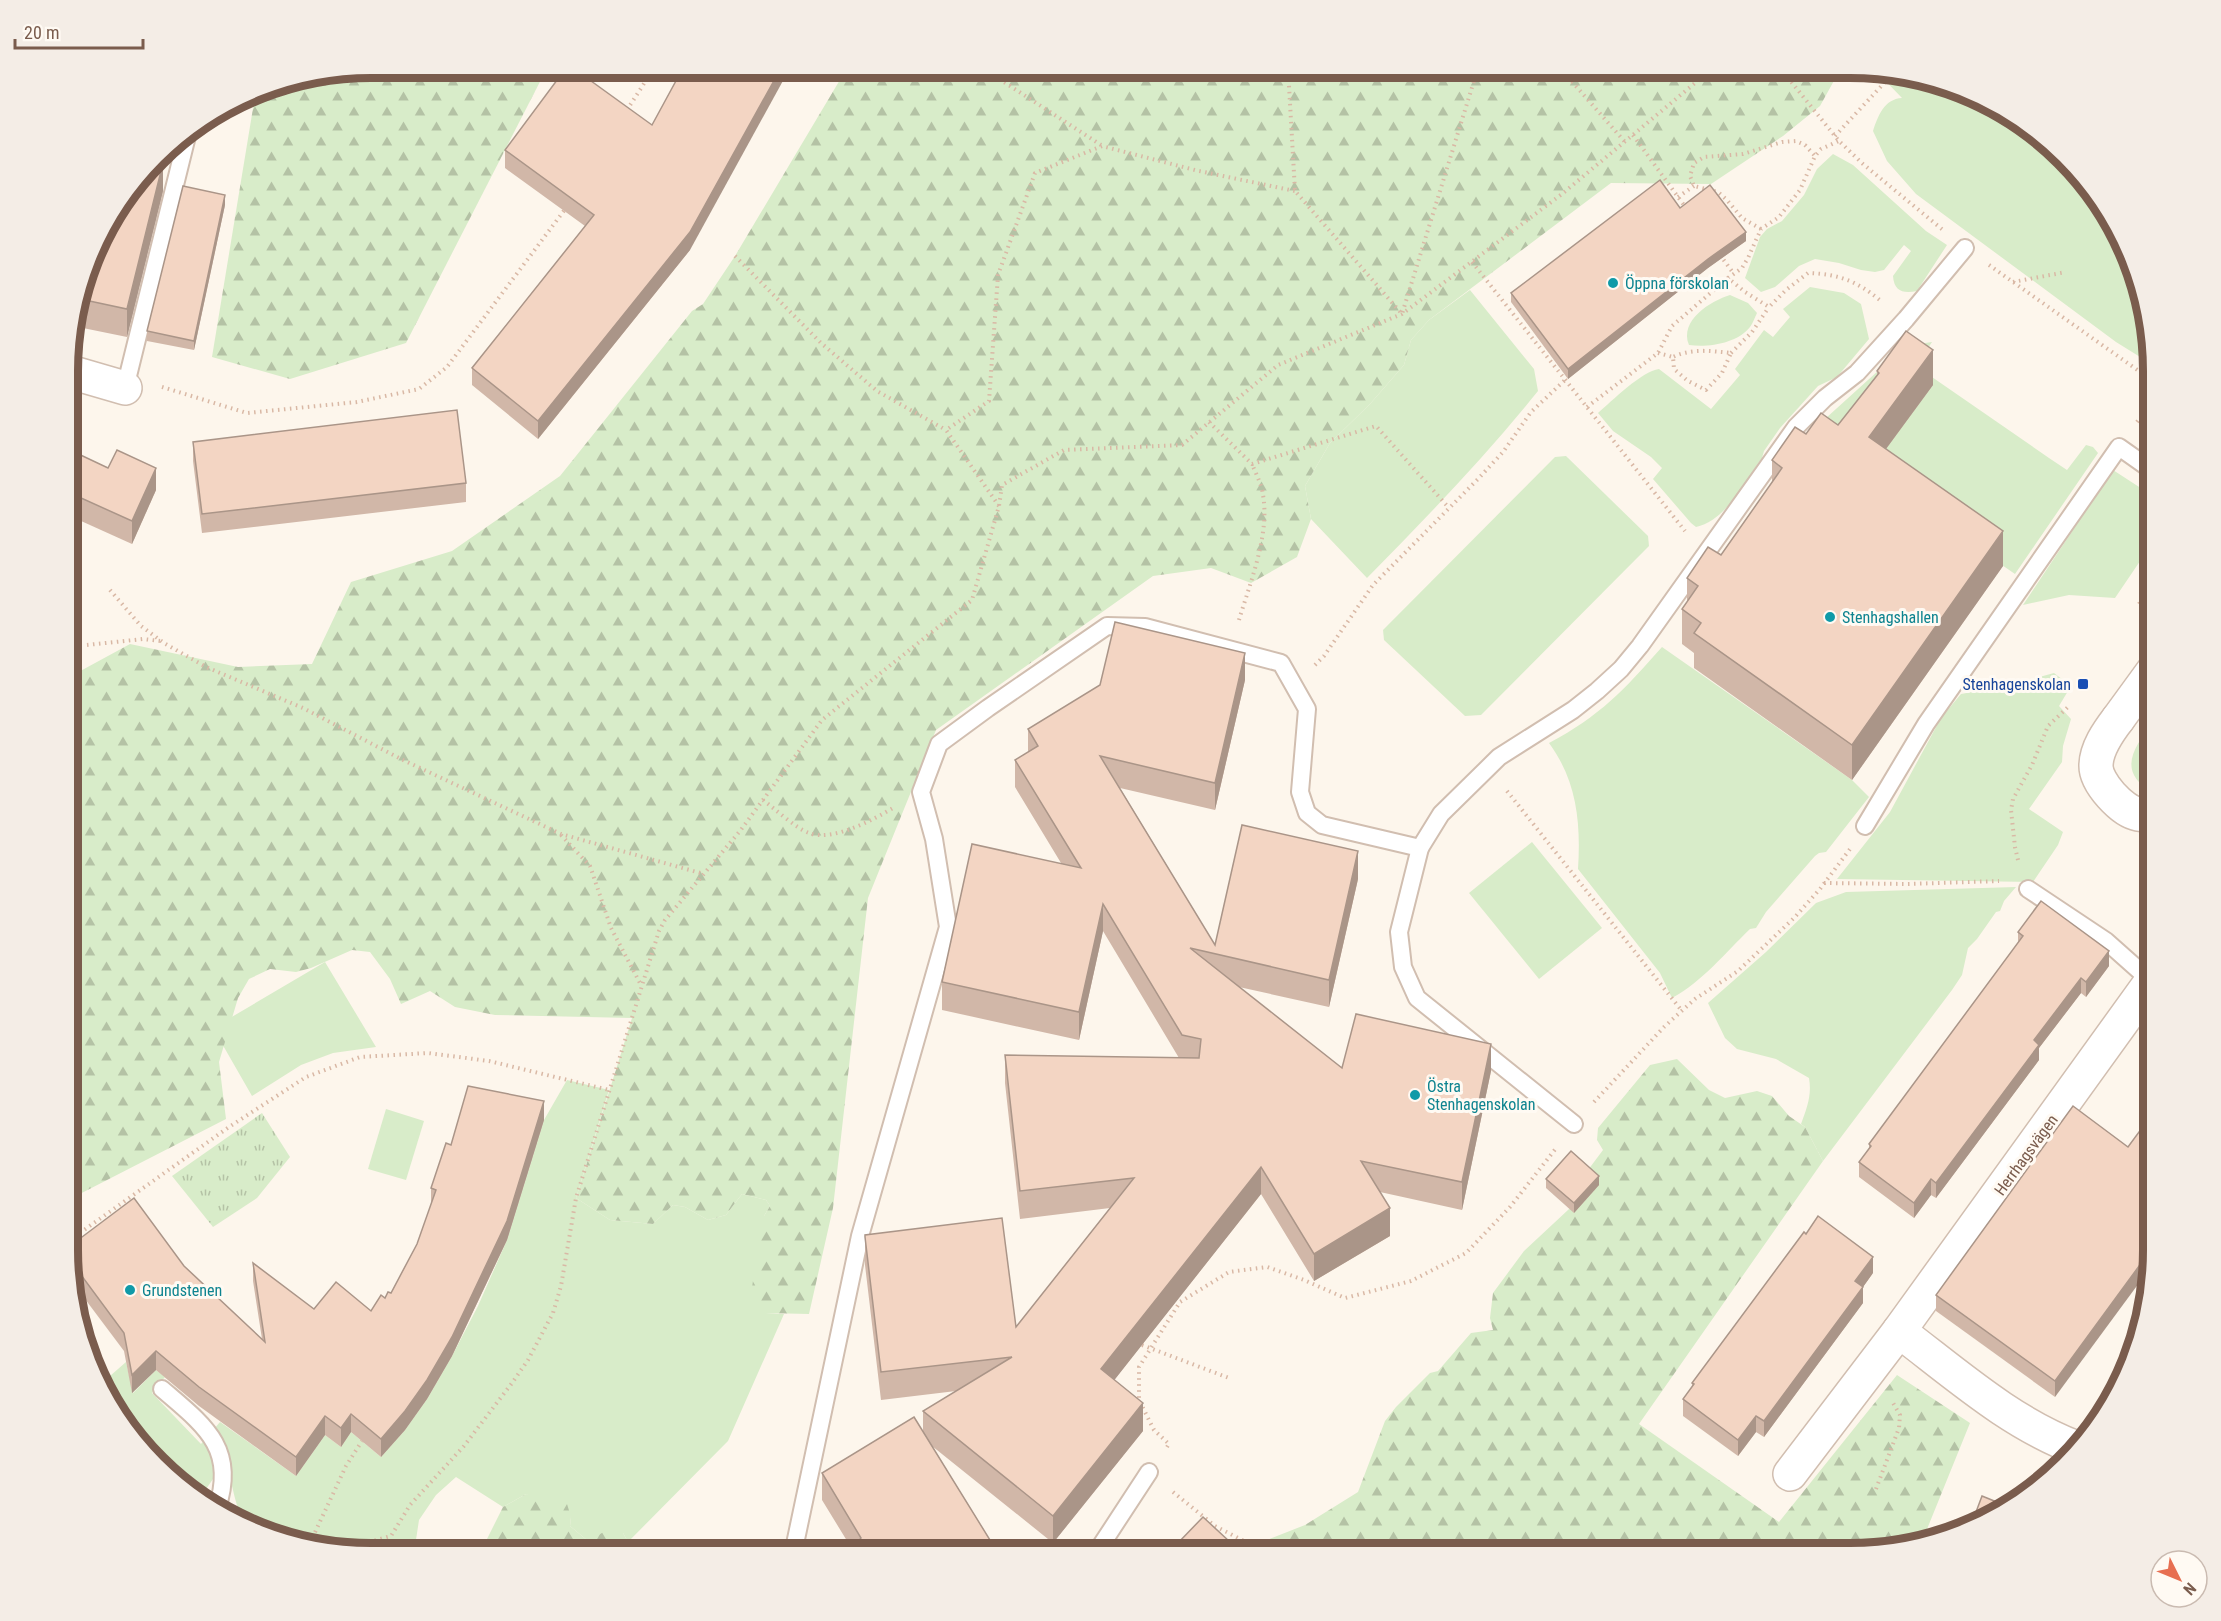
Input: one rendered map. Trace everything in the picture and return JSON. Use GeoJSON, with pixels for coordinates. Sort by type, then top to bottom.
{"type":"FeatureCollection","features":[{"type":"Feature","properties":{"kind":"street"},"geometry":{"type":"LineString","coordinates":[[78,374],[127,383]]}},
{"type":"Feature","properties":{"kind":"street"},"geometry":{"type":"LineString","coordinates":[[2143,685],[2104,736],[2096,767],[2104,787],[2117,803],[2137,814],[2143,814]]}},
{"type":"Feature","properties":{"kind":"street","name":"Herrhagsvägen"},"geometry":{"type":"LineString","coordinates":[[1790,1474],[1899,1331],[2143,992]]}},
{"type":"Feature","properties":{"kind":"street"},"geometry":{"type":"LineString","coordinates":[[1899,1331],[2004,1412],[2053,1439],[2069,1445]]}},
{"type":"Feature","properties":{"kind":"lane"},"geometry":{"type":"LineString","coordinates":[[127,383],[185,146]]}},
{"type":"Feature","properties":{"kind":"lane"},"geometry":{"type":"LineString","coordinates":[[1574,1124],[1417,998],[1403,967],[1399,932],[1420,848],[1441,814],[1498,757],[1573,710],[1621,669],[1796,426],[1825,398],[1857,373],[1906,320],[1965,248]]}},
{"type":"Feature","properties":{"kind":"lane"},"geometry":{"type":"LineString","coordinates":[[1865,826],[1926,724],[2119,447],[2143,464]]}},
{"type":"Feature","properties":{"kind":"lane"},"geometry":{"type":"LineString","coordinates":[[795,1543],[860,1236],[948,927],[934,839],[921,792],[939,744],[1107,626],[1145,627],[1281,663],[1307,708],[1300,792],[1307,813],[1322,825],[1420,848]]}},
{"type":"Feature","properties":{"kind":"lane"},"geometry":{"type":"LineString","coordinates":[[2028,889],[2106,941],[2143,972]]}},
{"type":"Feature","properties":{"kind":"lane"},"geometry":{"type":"LineString","coordinates":[[162,1389],[210,1434],[223,1461],[223,1491],[219,1501]]}},
{"type":"Feature","properties":{"kind":"lane"},"geometry":{"type":"LineString","coordinates":[[1103,1543],[1149,1472]]}},
{"type":"Feature","properties":{"kind":"path"},"geometry":{"type":"LineString","coordinates":[[622,119],[648,78]]}},
{"type":"Feature","properties":{"kind":"path"},"geometry":{"type":"LineString","coordinates":[[998,78],[1102,146],[1199,171],[1295,191],[1402,314],[1475,78]]}},
{"type":"Feature","properties":{"kind":"path"},"geometry":{"type":"LineString","coordinates":[[1289,78],[1295,191]]}},
{"type":"Feature","properties":{"kind":"path"},"geometry":{"type":"LineString","coordinates":[[1569,78],[1624,142]]}},
{"type":"Feature","properties":{"kind":"path"},"geometry":{"type":"LineString","coordinates":[[1835,136],[1886,81]]}},
{"type":"Feature","properties":{"kind":"path"},"geometry":{"type":"LineString","coordinates":[[1633,135],[1692,216]]}},
{"type":"Feature","properties":{"kind":"path"},"geometry":{"type":"LineString","coordinates":[[1694,186],[1690,176],[1694,163],[1704,156],[1743,154],[1782,142],[1796,141],[1805,145],[1815,156]]}},
{"type":"Feature","properties":{"kind":"path"},"geometry":{"type":"LineString","coordinates":[[1587,407],[1658,353],[1672,326],[1734,274],[1748,258],[1761,229],[1779,217],[1800,190],[1815,156],[1821,149],[1839,141]]}},
{"type":"Feature","properties":{"kind":"path"},"geometry":{"type":"LineString","coordinates":[[946,430],[989,401],[998,275],[1035,173],[1102,146]]}},
{"type":"Feature","properties":{"kind":"path"},"geometry":{"type":"LineString","coordinates":[[1678,197],[1694,186],[1718,192],[1742,218],[1761,229]]}},
{"type":"Feature","properties":{"kind":"path"},"geometry":{"type":"LineString","coordinates":[[127,383],[247,413],[357,402],[419,389],[447,367],[572,199]]}},
{"type":"Feature","properties":{"kind":"path"},"geometry":{"type":"LineString","coordinates":[[1720,254],[1734,274]]}},
{"type":"Feature","properties":{"kind":"path"},"geometry":{"type":"LineString","coordinates":[[735,256],[821,343],[877,391],[946,430],[999,506]]}},
{"type":"Feature","properties":{"kind":"path"},"geometry":{"type":"LineString","coordinates":[[1472,262],[1704,556]]}},
{"type":"Feature","properties":{"kind":"path"},"geometry":{"type":"LineString","coordinates":[[2013,282],[2066,272]]}},
{"type":"Feature","properties":{"kind":"path"},"geometry":{"type":"LineString","coordinates":[[1673,357],[1674,369],[1688,381],[1706,390],[1722,373],[1731,354],[1752,332],[1769,308],[1786,290],[1808,273],[1838,276],[1861,285],[1906,320]]}},
{"type":"Feature","properties":{"kind":"path"},"geometry":{"type":"LineString","coordinates":[[1728,278],[1769,308]]}},
{"type":"Feature","properties":{"kind":"path"},"geometry":{"type":"LineString","coordinates":[[1658,353],[1673,357],[1684,352],[1696,351],[1731,354]]}},
{"type":"Feature","properties":{"kind":"path"},"geometry":{"type":"LineString","coordinates":[[1294,686],[1324,656],[1373,585],[1503,452],[1531,412],[1565,380]]}},
{"type":"Feature","properties":{"kind":"path"},"geometry":{"type":"LineString","coordinates":[[1209,422],[1252,464],[1263,496],[1264,519],[1260,546],[1231,650]]}},
{"type":"Feature","properties":{"kind":"path"},"geometry":{"type":"LineString","coordinates":[[1252,464],[1376,426],[1449,508]]}},
{"type":"Feature","properties":{"kind":"path"},"geometry":{"type":"LineString","coordinates":[[110,590],[141,626],[161,641],[206,667],[303,708],[403,760],[561,834],[705,874]]}},
{"type":"Feature","properties":{"kind":"path"},"geometry":{"type":"LineString","coordinates":[[2139,604],[2143,597]]}},
{"type":"Feature","properties":{"kind":"path"},"geometry":{"type":"LineString","coordinates":[[87,645],[143,639],[161,641]]}},
{"type":"Feature","properties":{"kind":"path"},"geometry":{"type":"LineString","coordinates":[[2028,889],[2015,847],[2011,810],[2013,798],[2032,765],[2048,726],[2068,707]]}},
{"type":"Feature","properties":{"kind":"path"},"geometry":{"type":"LineString","coordinates":[[1488,767],[1682,1011]]}},
{"type":"Feature","properties":{"kind":"path"},"geometry":{"type":"LineString","coordinates":[[763,800],[810,834],[835,834],[876,818],[921,792]]}},
{"type":"Feature","properties":{"kind":"path"},"geometry":{"type":"LineString","coordinates":[[1247,1543],[1215,1526],[1149,1472],[1169,1444],[1154,1430],[1139,1400],[1139,1367],[1180,1302],[1229,1272],[1268,1267],[1346,1298],[1411,1281],[1466,1252],[1510,1207],[1574,1124],[1664,1027],[1682,1011],[1738,971],[1794,918],[1856,842],[1865,826]]}},
{"type":"Feature","properties":{"kind":"path"},"geometry":{"type":"LineString","coordinates":[[561,834],[590,866],[611,928],[641,986]]}},
{"type":"Feature","properties":{"kind":"path"},"geometry":{"type":"LineString","coordinates":[[1824,883],[1907,884],[2006,881],[2028,889]]}},
{"type":"Feature","properties":{"kind":"path"},"geometry":{"type":"LineString","coordinates":[[78,1235],[229,1127],[306,1077],[360,1057],[428,1053],[489,1061],[609,1090]]}},
{"type":"Feature","properties":{"kind":"path"},"geometry":{"type":"LineString","coordinates":[[1142,1345],[1229,1378]]}},
{"type":"Feature","properties":{"kind":"path"},"geometry":{"type":"LineString","coordinates":[[1864,1377],[1893,1403],[1900,1415],[1899,1428],[1876,1489]]}},
{"type":"Feature","properties":{"kind":"path"},"geometry":{"type":"LineString","coordinates":[[313,1537],[346,1466],[362,1441]]}},
{"type":"Feature","properties":{"kind":"green space"},"geometry":{"type":"Polygon","coordinates":[[[542,78],[406,343],[290,379],[212,357],[254,102],[295,88],[352,79],[542,78]]]}},
{"type":"Feature","properties":{"kind":"green space"},"geometry":{"type":"Polygon","coordinates":[[[841,78],[1835,78],[1820,106],[1783,136],[1711,184],[1611,183],[1429,320],[1411,340],[1404,365],[1370,404],[1330,443],[1305,486],[1311,519],[1297,557],[1251,583],[1211,568],[1153,576],[936,730],[868,898],[833,1208],[809,1314],[766,1313],[752,1288],[760,1228],[770,1206],[766,1200],[742,1194],[726,1215],[708,1220],[685,1207],[673,1205],[653,1224],[610,1220],[576,1198],[632,1018],[495,1015],[455,1007],[430,991],[401,1004],[390,979],[370,952],[352,950],[311,968],[296,972],[270,969],[249,979],[238,998],[219,1062],[226,1119],[78,1195],[78,672],[130,644],[238,667],[312,664],[351,582],[452,551],[560,476],[692,311],[703,304],[735,256],[841,78]]]}},
{"type":"Feature","properties":{"kind":"green space"},"geometry":{"type":"Polygon","coordinates":[[[1885,81],[1926,88],[1980,108],[2013,127],[2043,151],[2070,178],[2094,208],[2121,259],[2133,295],[2142,358],[2116,342],[1916,194],[1887,161],[1873,131],[1886,105],[1902,98],[1885,81]]]}},
{"type":"Feature","properties":{"kind":"green space"},"geometry":{"type":"Polygon","coordinates":[[[1833,154],[1853,165],[1926,231],[1947,245],[1917,291],[1907,292],[1895,285],[1893,276],[1911,251],[1904,245],[1884,270],[1875,272],[1815,259],[1799,266],[1775,287],[1761,292],[1745,278],[1760,237],[1767,229],[1782,221],[1804,195],[1817,169],[1833,154]]]}},
{"type":"Feature","properties":{"kind":"green space"},"geometry":{"type":"Polygon","coordinates":[[[1810,287],[1844,293],[1861,304],[1869,339],[1837,377],[1818,386],[1780,428],[1764,451],[1762,458],[1726,508],[1717,517],[1696,527],[1653,479],[1662,468],[1651,457],[1613,431],[1598,413],[1644,375],[1659,369],[1711,409],[1740,375],[1735,369],[1764,330],[1773,337],[1790,317],[1783,309],[1810,287]]]}},
{"type":"Feature","properties":{"kind":"green space"},"geometry":{"type":"Polygon","coordinates":[[[1470,290],[1534,369],[1538,391],[1476,463],[1367,578],[1311,519],[1305,486],[1330,443],[1370,404],[1404,365],[1411,340],[1429,320],[1470,290]]]}},
{"type":"Feature","properties":{"kind":"green space"},"geometry":{"type":"Polygon","coordinates":[[[1730,295],[1748,303],[1757,313],[1750,327],[1730,341],[1705,346],[1689,345],[1687,336],[1693,320],[1706,307],[1730,295]]]}},
{"type":"Feature","properties":{"kind":"green space"},"geometry":{"type":"Polygon","coordinates":[[[1932,342],[1916,366],[2049,458],[2067,470],[2086,445],[2093,447],[2098,453],[2015,574],[1816,437],[1815,428],[1900,351],[1918,344],[1932,342]]]}},
{"type":"Feature","properties":{"kind":"green space"},"geometry":{"type":"Polygon","coordinates":[[[1566,456],[1648,536],[1649,546],[1481,715],[1465,716],[1384,640],[1383,630],[1555,457],[1566,456]]]}},
{"type":"Feature","properties":{"kind":"green space"},"geometry":{"type":"Polygon","coordinates":[[[2113,470],[2143,490],[2143,557],[2115,598],[2069,595],[2023,605],[2113,470]]]}},
{"type":"Feature","properties":{"kind":"green space"},"geometry":{"type":"Polygon","coordinates":[[[1662,647],[1852,780],[1869,797],[1826,852],[1815,856],[1766,912],[1756,928],[1750,929],[1704,975],[1672,998],[1660,973],[1578,869],[1579,835],[1575,803],[1566,772],[1549,743],[1583,723],[1610,701],[1662,647]]]}},
{"type":"Feature","properties":{"kind":"green space"},"geometry":{"type":"Polygon","coordinates":[[[2054,673],[2071,686],[2059,706],[2071,719],[2063,746],[2062,762],[2029,809],[2063,832],[2058,845],[2033,882],[1837,879],[1890,812],[1941,718],[1961,694],[2006,686],[2054,673]]]}},
{"type":"Feature","properties":{"kind":"green space"},"geometry":{"type":"Polygon","coordinates":[[[2143,736],[2143,786],[2134,776],[2132,767],[2132,758],[2143,736]]]}},
{"type":"Feature","properties":{"kind":"green space"},"geometry":{"type":"Polygon","coordinates":[[[1532,842],[1602,928],[1539,979],[1469,893],[1532,842]]]}},
{"type":"Feature","properties":{"kind":"green space"},"geometry":{"type":"Polygon","coordinates":[[[2016,887],[2004,901],[2000,911],[1996,912],[1968,948],[1962,975],[1952,990],[1823,1161],[1805,1127],[1801,1124],[1809,1096],[1809,1078],[1776,1059],[1737,1049],[1725,1038],[1708,1003],[1766,952],[1816,903],[1846,892],[2016,887]]]}},
{"type":"Feature","properties":{"kind":"green space"},"geometry":{"type":"Polygon","coordinates":[[[325,962],[376,1047],[333,1053],[301,1065],[252,1096],[213,1028],[325,962]]]}},
{"type":"Feature","properties":{"kind":"green space"},"geometry":{"type":"Polygon","coordinates":[[[1677,1059],[1709,1090],[1725,1098],[1757,1091],[1772,1096],[1789,1116],[1805,1127],[1823,1161],[1639,1424],[1779,1522],[1897,1375],[1970,1423],[1925,1533],[1888,1540],[1850,1543],[1260,1543],[1305,1525],[1358,1492],[1385,1421],[1396,1407],[1430,1373],[1438,1371],[1471,1333],[1493,1330],[1490,1318],[1493,1293],[1524,1251],[1583,1196],[1588,1170],[1603,1150],[1597,1140],[1598,1128],[1650,1065],[1677,1059]]]}},
{"type":"Feature","properties":{"kind":"green space"},"geometry":{"type":"Polygon","coordinates":[[[567,1080],[609,1090],[576,1198],[610,1220],[653,1224],[673,1205],[685,1207],[708,1220],[726,1215],[742,1194],[766,1200],[770,1206],[764,1216],[766,1313],[784,1314],[728,1441],[628,1542],[623,1533],[588,1541],[570,1526],[571,1517],[526,1494],[503,1507],[456,1477],[436,1495],[419,1520],[416,1543],[352,1542],[295,1533],[240,1513],[232,1486],[213,1479],[205,1491],[164,1457],[127,1413],[107,1378],[126,1362],[133,1393],[156,1370],[165,1377],[152,1393],[201,1444],[220,1422],[296,1476],[325,1435],[341,1447],[351,1432],[381,1457],[405,1430],[427,1399],[478,1306],[507,1240],[544,1120],[567,1080]]]}},
{"type":"Feature","properties":{"kind":"green space"},"geometry":{"type":"Polygon","coordinates":[[[386,1109],[424,1121],[406,1180],[368,1169],[386,1109]]]}},
{"type":"Feature","properties":{"kind":"green space"},"geometry":{"type":"Polygon","coordinates":[[[262,1113],[290,1157],[257,1198],[213,1227],[172,1176],[262,1113]]]}},
{"type":"Feature","properties":{"kind":"green space"},"geometry":{"type":"Polygon","coordinates":[[[526,1494],[567,1504],[571,1517],[570,1526],[588,1541],[614,1526],[623,1533],[628,1542],[485,1543],[503,1507],[526,1494]]]}},
{"type":"Feature","properties":{"kind":"building"},"geometry":{"type":"Polygon","coordinates":[[[559,78],[587,78],[652,125],[678,78],[775,78],[690,232],[538,421],[472,368],[594,215],[505,150],[559,78]]]}},
{"type":"Feature","properties":{"kind":"building"},"geometry":{"type":"Polygon","coordinates":[[[162,166],[127,309],[87,300],[88,295],[100,259],[117,224],[127,208],[162,166]]]}},
{"type":"Feature","properties":{"kind":"building","name":"Öppna förskolan"},"geometry":{"type":"Polygon","coordinates":[[[1660,180],[1680,208],[1710,185],[1746,232],[1568,369],[1511,293],[1660,180]]]}},
{"type":"Feature","properties":{"kind":"building"},"geometry":{"type":"Polygon","coordinates":[[[183,186],[225,195],[194,341],[147,331],[183,186]]]}},
{"type":"Feature","properties":{"kind":"building","name":"Stenhagshallen"},"geometry":{"type":"Polygon","coordinates":[[[1906,331],[1933,350],[1869,437],[2003,531],[1852,745],[1694,633],[1701,623],[1682,609],[1698,586],[1687,578],[1708,547],[1721,555],[1782,468],[1772,460],[1795,427],[1806,434],[1821,413],[1838,425],[1879,373],[1877,371],[1906,331]]]}},
{"type":"Feature","properties":{"kind":"building"},"geometry":{"type":"Polygon","coordinates":[[[457,410],[466,483],[202,514],[193,442],[457,410]]]}},
{"type":"Feature","properties":{"kind":"building"},"geometry":{"type":"Polygon","coordinates":[[[117,450],[156,468],[132,521],[78,497],[78,454],[108,468],[117,450]]]}},
{"type":"Feature","properties":{"kind":"building","name":"Östra Stenhagenskolan"},"geometry":{"type":"Polygon","coordinates":[[[1115,622],[1245,653],[1215,783],[1100,756],[1215,945],[1242,825],[1358,851],[1329,980],[1190,948],[1342,1068],[1356,1014],[1491,1044],[1462,1182],[1361,1161],[1390,1208],[1314,1254],[1261,1167],[1101,1369],[1143,1403],[1053,1516],[923,1411],[1012,1357],[881,1372],[865,1235],[1002,1218],[1016,1327],[1134,1178],[1020,1191],[1005,1055],[1199,1058],[1201,1039],[1182,1035],[1103,904],[1079,1012],[942,982],[972,844],[1081,868],[1015,760],[1038,746],[1028,729],[1100,685],[1115,622]]]}},
{"type":"Feature","properties":{"kind":"building"},"geometry":{"type":"Polygon","coordinates":[[[2041,901],[2109,951],[2086,982],[2081,978],[2034,1040],[2039,1045],[1936,1183],[1931,1179],[1914,1203],[1859,1162],[1871,1146],[1869,1144],[2023,936],[2018,932],[2041,901]]]}},
{"type":"Feature","properties":{"kind":"building","name":"Grundstenen"},"geometry":{"type":"Polygon","coordinates":[[[468,1086],[544,1101],[507,1221],[452,1337],[427,1380],[381,1439],[351,1414],[341,1428],[325,1416],[296,1457],[199,1387],[156,1351],[132,1375],[124,1333],[79,1273],[78,1240],[134,1198],[184,1266],[265,1342],[253,1263],[314,1309],[336,1282],[371,1311],[381,1295],[385,1298],[388,1292],[391,1293],[417,1244],[436,1190],[431,1188],[446,1143],[451,1145],[468,1086]]]}},
{"type":"Feature","properties":{"kind":"building"},"geometry":{"type":"Polygon","coordinates":[[[2073,1106],[2128,1147],[2143,1127],[2142,1262],[2055,1381],[1936,1295],[2073,1106]]]}},
{"type":"Feature","properties":{"kind":"building"},"geometry":{"type":"Polygon","coordinates":[[[1571,1151],[1599,1176],[1574,1203],[1546,1179],[1571,1151]]]}},
{"type":"Feature","properties":{"kind":"building"},"geometry":{"type":"Polygon","coordinates":[[[1818,1216],[1873,1257],[1855,1281],[1863,1287],[1764,1421],[1756,1416],[1738,1440],[1683,1399],[1694,1384],[1692,1383],[1818,1216]]]}},
{"type":"Feature","properties":{"kind":"building"},"geometry":{"type":"Polygon","coordinates":[[[914,1417],[992,1543],[857,1543],[861,1538],[822,1473],[914,1417]]]}},
{"type":"Feature","properties":{"kind":"building"},"geometry":{"type":"Polygon","coordinates":[[[1982,1496],[1999,1503],[1980,1513],[1975,1515],[1982,1496]]]}},
{"type":"Feature","properties":{"kind":"building"},"geometry":{"type":"Polygon","coordinates":[[[1203,1517],[1230,1542],[1229,1543],[1178,1543],[1203,1517]]]}},
{"type":"Feature","properties":{"kind":"place","name":"Öppna förskolan"},"geometry":{"type":"Point","coordinates":[1613,283]}},
{"type":"Feature","properties":{"kind":"place","name":"Stenhagshallen"},"geometry":{"type":"Point","coordinates":[1830,617]}},
{"type":"Feature","properties":{"kind":"place","name":"Stenhagenskolan"},"geometry":{"type":"Point","coordinates":[2083,684]}},
{"type":"Feature","properties":{"kind":"place","name":"Östra Stenhagenskolan"},"geometry":{"type":"Point","coordinates":[1415,1095]}},
{"type":"Feature","properties":{"kind":"place","name":"Grundstenen"},"geometry":{"type":"Point","coordinates":[130,1290]}}]}
